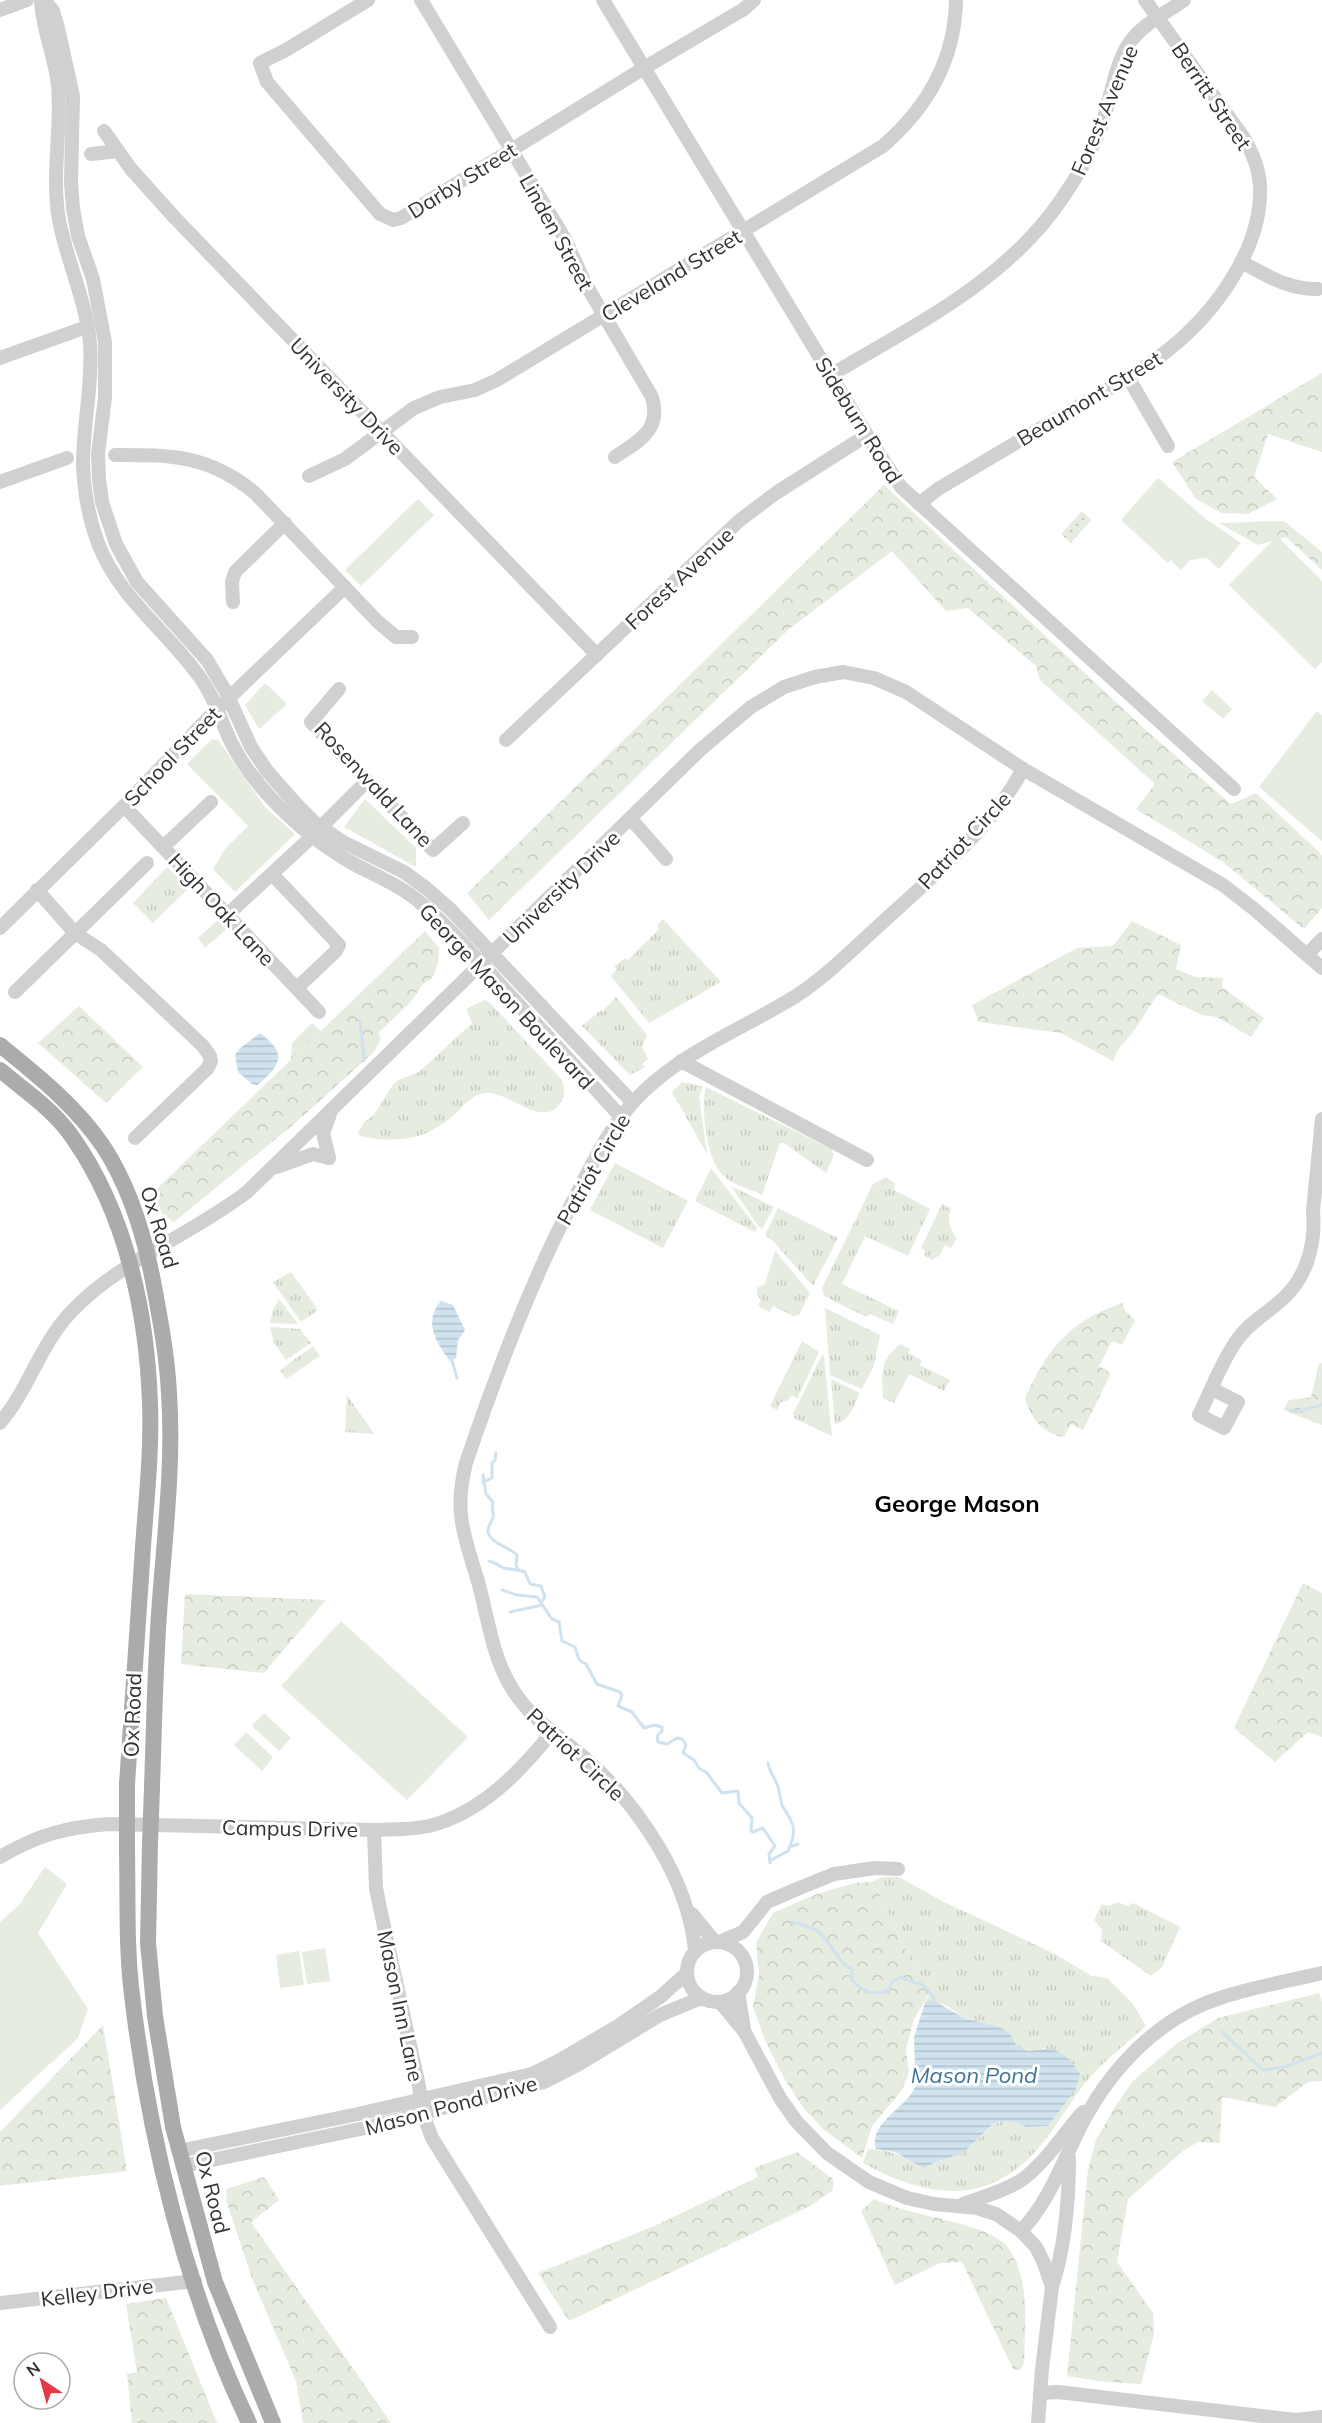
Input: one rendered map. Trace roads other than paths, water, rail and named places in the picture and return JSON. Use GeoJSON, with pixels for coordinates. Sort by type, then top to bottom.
{"type":"FeatureCollection","features":[{"type":"Feature","properties":{"kind":"main road","name":"Ox Road"},"geometry":{"type":"LineString","coordinates":[[0,1045],[41,1078],[75,1111],[103,1146],[128,1193],[148,1254],[164,1336],[170,1395],[167,1509],[159,1617],[150,1844],[148,1943],[155,2016],[173,2127],[206,2253],[273,2423]]}},
{"type":"Feature","properties":{"kind":"main road","name":"Ox Road"},"geometry":{"type":"LineString","coordinates":[[0,1070],[58,1120],[87,1159],[107,1197],[130,1266],[144,1345],[150,1415],[127,1784],[132,1994],[146,2086],[164,2178],[218,2349],[249,2423]]}},
{"type":"Feature","properties":{"kind":"main road"},"geometry":{"type":"LineString","coordinates":[[206,2253],[204,2264],[195,2281],[207,2286],[214,2293],[230,2318]]}},
{"type":"Feature","properties":{"kind":"street"},"geometry":{"type":"LineString","coordinates":[[0,10],[27,0]]}},
{"type":"Feature","properties":{"kind":"street","name":"George Mason Boulevard"},"geometry":{"type":"LineString","coordinates":[[43,0],[41,15],[50,40],[58,85],[59,117],[55,185],[59,221],[84,306],[89,342],[91,376],[83,463],[89,512],[98,542],[122,589],[185,658],[211,694],[224,703],[231,742],[269,796],[317,831],[353,864],[397,885],[414,897],[482,964],[620,1116]]}},
{"type":"Feature","properties":{"kind":"street","name":"Darby Street"},"geometry":{"type":"LineString","coordinates":[[368,0],[286,50],[260,63],[267,82],[380,214],[393,220],[401,218],[744,9],[754,0]]}},
{"type":"Feature","properties":{"kind":"street","name":"Linden Street"},"geometry":{"type":"LineString","coordinates":[[421,0],[565,239],[603,316],[652,397],[655,415],[648,432],[615,458]]}},
{"type":"Feature","properties":{"kind":"street","name":"Sideburn Road"},"geometry":{"type":"LineString","coordinates":[[603,0],[901,488],[1234,789]]}},
{"type":"Feature","properties":{"kind":"street","name":"Cleveland Street"},"geometry":{"type":"LineString","coordinates":[[309,476],[345,459],[423,403],[475,390],[497,380],[877,150],[912,119],[933,88],[942,69],[954,26],[956,0]]}},
{"type":"Feature","properties":{"kind":"street","name":"Berritt Street"},"geometry":{"type":"LineString","coordinates":[[1145,0],[1244,138],[1257,167],[1260,200]]}},
{"type":"Feature","properties":{"kind":"street","name":"Forest Avenue"},"geometry":{"type":"LineString","coordinates":[[831,375],[965,294],[996,271],[1030,239],[1061,201],[1087,156],[1102,124],[1129,44],[1158,18],[1184,0]]}},
{"type":"Feature","properties":{"kind":"street","name":"University Drive"},"geometry":{"type":"LineString","coordinates":[[104,131],[132,170],[175,218],[597,655]]}},
{"type":"Feature","properties":{"kind":"street"},"geometry":{"type":"LineString","coordinates":[[91,154],[118,151]]}},
{"type":"Feature","properties":{"kind":"street","name":"Beaumont Street"},"geometry":{"type":"LineString","coordinates":[[919,504],[938,489],[1128,377],[1168,350],[1194,326],[1215,301],[1241,262],[1260,200]]}},
{"type":"Feature","properties":{"kind":"street"},"geometry":{"type":"LineString","coordinates":[[1241,262],[1289,286],[1299,289],[1318,289]]}},
{"type":"Feature","properties":{"kind":"street"},"geometry":{"type":"LineString","coordinates":[[0,358],[81,329]]}},
{"type":"Feature","properties":{"kind":"street"},"geometry":{"type":"LineString","coordinates":[[1128,377],[1168,446]]}},
{"type":"Feature","properties":{"kind":"street","name":"Forest Avenue"},"geometry":{"type":"LineString","coordinates":[[506,740],[740,520],[776,493],[867,435]]}},
{"type":"Feature","properties":{"kind":"street"},"geometry":{"type":"LineString","coordinates":[[115,455],[184,457],[212,465],[243,483],[285,523],[378,622],[396,637],[412,637]]}},
{"type":"Feature","properties":{"kind":"street"},"geometry":{"type":"LineString","coordinates":[[0,482],[67,458]]}},
{"type":"Feature","properties":{"kind":"street"},"geometry":{"type":"LineString","coordinates":[[233,602],[232,582],[236,572],[285,523]]}},
{"type":"Feature","properties":{"kind":"street","name":"School Street"},"geometry":{"type":"LineString","coordinates":[[0,928],[124,806],[224,703],[345,586]]}},
{"type":"Feature","properties":{"kind":"street","name":"University Drive"},"geometry":{"type":"LineString","coordinates":[[0,1423],[21,1394],[59,1326],[81,1302],[148,1254],[228,1207],[270,1170],[700,750],[751,707],[784,687],[815,677],[843,672],[874,678],[906,692],[1023,769]]}},
{"type":"Feature","properties":{"kind":"street","name":"Rosenwald Lane"},"geometry":{"type":"LineString","coordinates":[[339,689],[311,722],[433,850],[463,823]]}},
{"type":"Feature","properties":{"kind":"street","name":"Patriot Circle"},"geometry":{"type":"LineString","coordinates":[[687,1973],[688,1963],[695,1951],[689,1910],[646,1827],[617,1789],[587,1760],[526,1709],[500,1664],[477,1578],[466,1549],[459,1511],[461,1482],[476,1432],[539,1267],[620,1116],[669,1069],[787,1001],[823,976],[972,837],[1006,798],[1023,769],[1223,885],[1322,968]]}},
{"type":"Feature","properties":{"kind":"street"},"geometry":{"type":"LineString","coordinates":[[227,915],[367,781]]}},
{"type":"Feature","properties":{"kind":"street"},"geometry":{"type":"LineString","coordinates":[[163,847],[211,802]]}},
{"type":"Feature","properties":{"kind":"street","name":"High Oak Lane"},"geometry":{"type":"LineString","coordinates":[[124,806],[319,1012]]}},
{"type":"Feature","properties":{"kind":"street"},"geometry":{"type":"LineString","coordinates":[[631,819],[666,859]]}},
{"type":"Feature","properties":{"kind":"street","name":"George Mason Boulevard"},"geometry":{"type":"LineString","coordinates":[[317,831],[404,872],[426,888],[493,953],[633,1102]]}},
{"type":"Feature","properties":{"kind":"street"},"geometry":{"type":"LineString","coordinates":[[15,992],[147,863]]}},
{"type":"Feature","properties":{"kind":"street"},"geometry":{"type":"LineString","coordinates":[[272,874],[339,945],[297,988]]}},
{"type":"Feature","properties":{"kind":"street"},"geometry":{"type":"LineString","coordinates":[[34,893],[64,933],[75,933],[102,950],[151,994],[203,1046],[210,1056],[207,1069],[135,1138]]}},
{"type":"Feature","properties":{"kind":"street"},"geometry":{"type":"LineString","coordinates":[[1307,955],[1322,939]]}},
{"type":"Feature","properties":{"kind":"street"},"geometry":{"type":"LineString","coordinates":[[681,1061],[867,1160]]}},
{"type":"Feature","properties":{"kind":"street"},"geometry":{"type":"LineString","coordinates":[[270,1170],[314,1154],[329,1158],[323,1133],[331,1110]]}},
{"type":"Feature","properties":{"kind":"street"},"geometry":{"type":"LineString","coordinates":[[1212,1389],[1237,1340],[1253,1322],[1282,1300],[1302,1278],[1309,1256],[1314,1225],[1313,1211],[1322,1119]]}},
{"type":"Feature","properties":{"kind":"street","name":"Campus Drive"},"geometry":{"type":"LineString","coordinates":[[0,1857],[46,1834],[109,1824],[374,1830],[430,1826],[478,1804],[513,1775],[552,1732]]}},
{"type":"Feature","properties":{"kind":"street","name":"Mason Inn Lane"},"geometry":{"type":"LineString","coordinates":[[374,1830],[378,1898],[422,2107],[432,2138],[550,2326]]}},
{"type":"Feature","properties":{"kind":"street"},"geometry":{"type":"LineString","coordinates":[[695,1951],[705,1944],[718,1941],[747,1927],[767,1902],[834,1874],[873,1868],[898,1869]]}},
{"type":"Feature","properties":{"kind":"street"},"geometry":{"type":"LineString","coordinates":[[689,1910],[718,1941],[741,1953]]}},
{"type":"Feature","properties":{"kind":"street"},"geometry":{"type":"LineString","coordinates":[[720,2002],[742,1988],[746,1973],[741,1953],[747,1927]]}},
{"type":"Feature","properties":{"kind":"street"},"geometry":{"type":"LineString","coordinates":[[687,1973],[689,1983],[701,1998],[720,2002],[744,2031],[780,2098],[811,2138],[827,2153],[869,2182],[889,2192],[922,2202],[985,2209],[1005,2219],[1022,2231],[1041,2255],[1052,2287]]}},
{"type":"Feature","properties":{"kind":"street","name":"Mason Pond Drive"},"geometry":{"type":"LineString","coordinates":[[181,2159],[365,2128],[422,2107],[532,2074],[560,2060],[660,1997],[687,1973]]}},
{"type":"Feature","properties":{"kind":"street"},"geometry":{"type":"LineString","coordinates":[[955,2206],[997,2192],[1021,2180],[1038,2166],[1059,2138],[1131,2055],[1186,2013],[1218,1998],[1322,1973]]}},
{"type":"Feature","properties":{"kind":"street"},"geometry":{"type":"LineString","coordinates":[[738,1992],[744,2031]]}},
{"type":"Feature","properties":{"kind":"street","name":"Mason Pond Drive"},"geometry":{"type":"LineString","coordinates":[[422,2107],[544,2082],[579,2064],[660,2015],[701,1998]]}},
{"type":"Feature","properties":{"kind":"street"},"geometry":{"type":"LineString","coordinates":[[1022,2231],[1040,2210],[1098,2095]]}},
{"type":"Feature","properties":{"kind":"street"},"geometry":{"type":"LineString","coordinates":[[1038,2423],[1052,2287],[1059,2266],[1069,2180],[1069,2153]]}},
{"type":"Feature","properties":{"kind":"street","name":"Kelley Drive"},"geometry":{"type":"LineString","coordinates":[[0,2303],[195,2281]]}},
{"type":"Feature","properties":{"kind":"street"},"geometry":{"type":"LineString","coordinates":[[1040,2393],[1059,2392],[1296,2420],[1321,2418]]}},
{"type":"Feature","properties":{"kind":"water"},"geometry":{"type":"Polygon","coordinates":[[[260,1033],[275,1047],[278,1059],[272,1071],[257,1085],[252,1084],[238,1072],[235,1055],[239,1049],[260,1033]]]}},
{"type":"Feature","properties":{"kind":"water"},"geometry":{"type":"Polygon","coordinates":[[[441,1301],[453,1305],[465,1330],[458,1340],[456,1358],[450,1361],[436,1339],[432,1324],[433,1316],[441,1301]]]}},
{"type":"Feature","properties":{"kind":"water","name":"Mason Pond"},"geometry":{"type":"Polygon","coordinates":[[[934,2001],[966,2019],[998,2026],[1010,2033],[1016,2045],[1027,2051],[1044,2049],[1057,2051],[1070,2060],[1080,2074],[1076,2089],[1048,2126],[1026,2127],[1014,2122],[1002,2121],[993,2124],[963,2153],[933,2163],[924,2169],[895,2152],[876,2149],[876,2135],[880,2128],[914,2090],[919,2080],[921,2073],[915,2069],[914,2037],[925,2003],[934,2001]]]}},
{"type":"Feature","properties":{"kind":"waterway"},"geometry":{"type":"LineString","coordinates":[[360,1020],[364,1061]]}},
{"type":"Feature","properties":{"kind":"waterway"},"geometry":{"type":"LineString","coordinates":[[451,1357],[457,1378]]}},
{"type":"Feature","properties":{"kind":"waterway"},"geometry":{"type":"LineString","coordinates":[[1290,1410],[1295,1412],[1322,1405]]}},
{"type":"Feature","properties":{"kind":"waterway"},"geometry":{"type":"LineString","coordinates":[[483,1482],[492,1478],[492,1463],[496,1453]]}},
{"type":"Feature","properties":{"kind":"waterway"},"geometry":{"type":"LineString","coordinates":[[483,1475],[486,1494],[493,1502],[493,1517],[488,1529],[489,1535],[517,1555],[518,1569]]}},
{"type":"Feature","properties":{"kind":"waterway"},"geometry":{"type":"LineString","coordinates":[[489,1561],[504,1568],[525,1572],[530,1584],[541,1586],[545,1597],[541,1602]]}},
{"type":"Feature","properties":{"kind":"waterway"},"geometry":{"type":"LineString","coordinates":[[502,1590],[517,1595],[537,1597],[552,1619],[559,1622],[562,1641],[575,1647],[579,1659],[586,1664],[597,1684],[620,1692],[622,1695],[618,1706],[632,1712],[644,1728],[654,1725],[662,1727],[662,1731],[657,1736],[658,1742],[667,1744],[677,1738],[682,1739],[686,1745],[683,1753],[707,1773],[722,1793],[738,1791],[739,1803],[752,1818],[751,1831],[763,1828],[775,1846],[769,1854],[770,1863]]}},
{"type":"Feature","properties":{"kind":"waterway"},"geometry":{"type":"LineString","coordinates":[[510,1612],[542,1605]]}},
{"type":"Feature","properties":{"kind":"waterway"},"geometry":{"type":"LineString","coordinates":[[768,1763],[794,1833],[788,1851],[771,1860]]}},
{"type":"Feature","properties":{"kind":"waterway"},"geometry":{"type":"LineString","coordinates":[[789,1847],[798,1844]]}},
{"type":"Feature","properties":{"kind":"waterway"},"geometry":{"type":"LineString","coordinates":[[793,1922],[811,1927],[821,1934],[847,1967],[852,1969],[852,1980],[864,1990],[874,1993],[889,1990],[892,1982],[901,1977],[924,1986],[936,2003]]}},
{"type":"Feature","properties":{"kind":"waterway"},"geometry":{"type":"LineString","coordinates":[[1222,2032],[1263,2070],[1284,2067],[1322,2053]]}},
{"type":"Feature","properties":{"kind":"district","name":"George Mason"},"geometry":{"type":"Point","coordinates":[957,1503]}}]}
